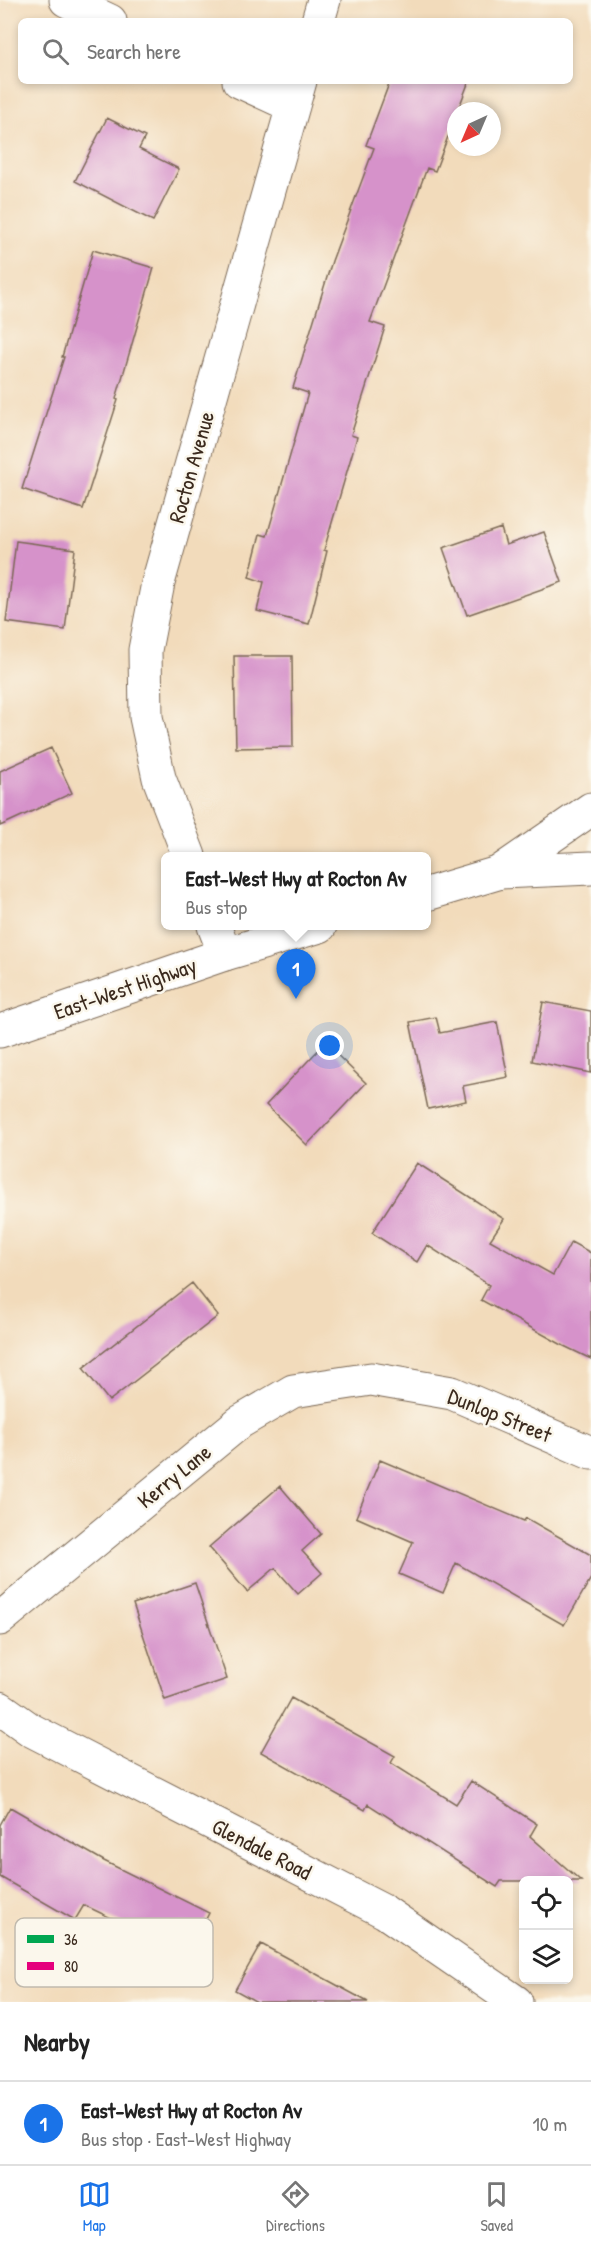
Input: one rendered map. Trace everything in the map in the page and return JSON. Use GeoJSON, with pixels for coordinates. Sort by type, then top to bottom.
{"type":"FeatureCollection","features":[{"type":"Feature","properties":{"kind":"street"},"geometry":{"type":"LineString","coordinates":[[66,0],[104,18]]}},
{"type":"Feature","properties":{"kind":"street"},"geometry":{"type":"LineString","coordinates":[[319,18],[324,0]]}},
{"type":"Feature","properties":{"kind":"street"},"geometry":{"type":"LineString","coordinates":[[252,84],[297,94]]}},
{"type":"Feature","properties":{"kind":"street","name":"Rocton Avenue"},"geometry":{"type":"LineString","coordinates":[[187,852],[159,778],[146,717],[146,650],[158,583],[297,94]]}},
{"type":"Feature","properties":{"kind":"street"},"geometry":{"type":"LineString","coordinates":[[501,872],[591,809]]}},
{"type":"Feature","properties":{"kind":"street"},"geometry":{"type":"LineString","coordinates":[[431,893],[501,872],[591,867]]}},
{"type":"Feature","properties":{"kind":"street","name":"East-West Highway"},"geometry":{"type":"LineString","coordinates":[[0,1031],[220,940],[291,930]]}},
{"type":"Feature","properties":{"kind":"street","name":"Dunlop Street"},"geometry":{"type":"LineString","coordinates":[[371,1379],[452,1393],[591,1453]]}},
{"type":"Feature","properties":{"kind":"street","name":"Kerry Lane"},"geometry":{"type":"LineString","coordinates":[[0,1619],[240,1422],[293,1391],[371,1379]]}},
{"type":"Feature","properties":{"kind":"street","name":"Glendale Road"},"geometry":{"type":"LineString","coordinates":[[0,1708],[31,1730],[385,1912],[516,2002]]}},
{"type":"Feature","properties":{"kind":"building"},"geometry":{"type":"Polygon","coordinates":[[[389,84],[468,84],[461,102],[447,102],[447,139],[435,171],[427,168],[370,322],[385,327],[351,435],[357,437],[324,550],[327,551],[309,624],[257,611],[264,582],[249,577],[260,534],[267,536],[308,393],[293,388],[332,261],[374,148],[366,145],[389,84]]]}},
{"type":"Feature","properties":{"kind":"building"},"geometry":{"type":"Polygon","coordinates":[[[107,118],[145,137],[139,149],[179,169],[153,221],[75,181],[107,118]]]}},
{"type":"Feature","properties":{"kind":"building"},"geometry":{"type":"Polygon","coordinates":[[[93,250],[154,268],[116,399],[118,400],[83,509],[22,489],[64,357],[62,357],[93,250]]]}},
{"type":"Feature","properties":{"kind":"building"},"geometry":{"type":"Polygon","coordinates":[[[501,528],[506,545],[544,532],[562,582],[467,615],[443,548],[501,528]]]}},
{"type":"Feature","properties":{"kind":"building"},"geometry":{"type":"Polygon","coordinates":[[[16,541],[75,549],[65,630],[6,622],[16,541]]]}},
{"type":"Feature","properties":{"kind":"building"},"geometry":{"type":"Polygon","coordinates":[[[234,656],[292,656],[293,747],[236,748],[234,656]]]}},
{"type":"Feature","properties":{"kind":"building"},"geometry":{"type":"Polygon","coordinates":[[[51,748],[72,793],[0,826],[0,771],[51,748]]]}},
{"type":"Feature","properties":{"kind":"building"},"geometry":{"type":"Polygon","coordinates":[[[543,1002],[591,1011],[591,1073],[532,1061],[543,1002]]]}},
{"type":"Feature","properties":{"kind":"building"},"geometry":{"type":"Polygon","coordinates":[[[436,1017],[440,1033],[497,1022],[508,1077],[463,1086],[466,1101],[428,1109],[410,1022],[436,1017]]]}},
{"type":"Feature","properties":{"kind":"building"},"geometry":{"type":"Polygon","coordinates":[[[325,1043],[366,1083],[307,1145],[266,1105],[325,1043]]]}},
{"type":"Feature","properties":{"kind":"building"},"geometry":{"type":"Polygon","coordinates":[[[417,1163],[504,1219],[490,1240],[553,1275],[571,1242],[591,1253],[591,1359],[481,1300],[489,1285],[427,1245],[417,1262],[372,1233],[417,1163]]]}},
{"type":"Feature","properties":{"kind":"building"},"geometry":{"type":"Polygon","coordinates":[[[192,1283],[218,1316],[109,1401],[83,1368],[192,1283]]]}},
{"type":"Feature","properties":{"kind":"building"},"geometry":{"type":"Polygon","coordinates":[[[380,1460],[524,1521],[526,1518],[591,1555],[591,1578],[564,1625],[456,1563],[443,1593],[399,1574],[413,1542],[356,1517],[380,1460]]]}},
{"type":"Feature","properties":{"kind":"building"},"geometry":{"type":"Polygon","coordinates":[[[280,1486],[321,1534],[302,1551],[322,1573],[298,1594],[275,1568],[247,1592],[209,1547],[280,1486]]]}},
{"type":"Feature","properties":{"kind":"building"},"geometry":{"type":"Polygon","coordinates":[[[195,1583],[227,1679],[165,1700],[133,1604],[195,1583]]]}},
{"type":"Feature","properties":{"kind":"building"},"geometry":{"type":"Polygon","coordinates":[[[291,1698],[395,1756],[391,1763],[456,1804],[471,1781],[537,1824],[530,1836],[581,1881],[573,1881],[573,1876],[519,1876],[519,1881],[501,1881],[497,1887],[368,1804],[365,1810],[261,1752],[291,1698]]]}},
{"type":"Feature","properties":{"kind":"building"},"geometry":{"type":"Polygon","coordinates":[[[10,1807],[104,1861],[209,1913],[206,1918],[111,1918],[84,1905],[76,1918],[72,1918],[0,1877],[0,1825],[10,1807]]]}},
{"type":"Feature","properties":{"kind":"building"},"geometry":{"type":"Polygon","coordinates":[[[261,1944],[368,2002],[257,2002],[235,1990],[261,1944]]]}},
{"type":"Feature","properties":{"kind":"place","name":"East-West Hwy at Rocton Av"},"geometry":{"type":"Point","coordinates":[296,999]}}]}
